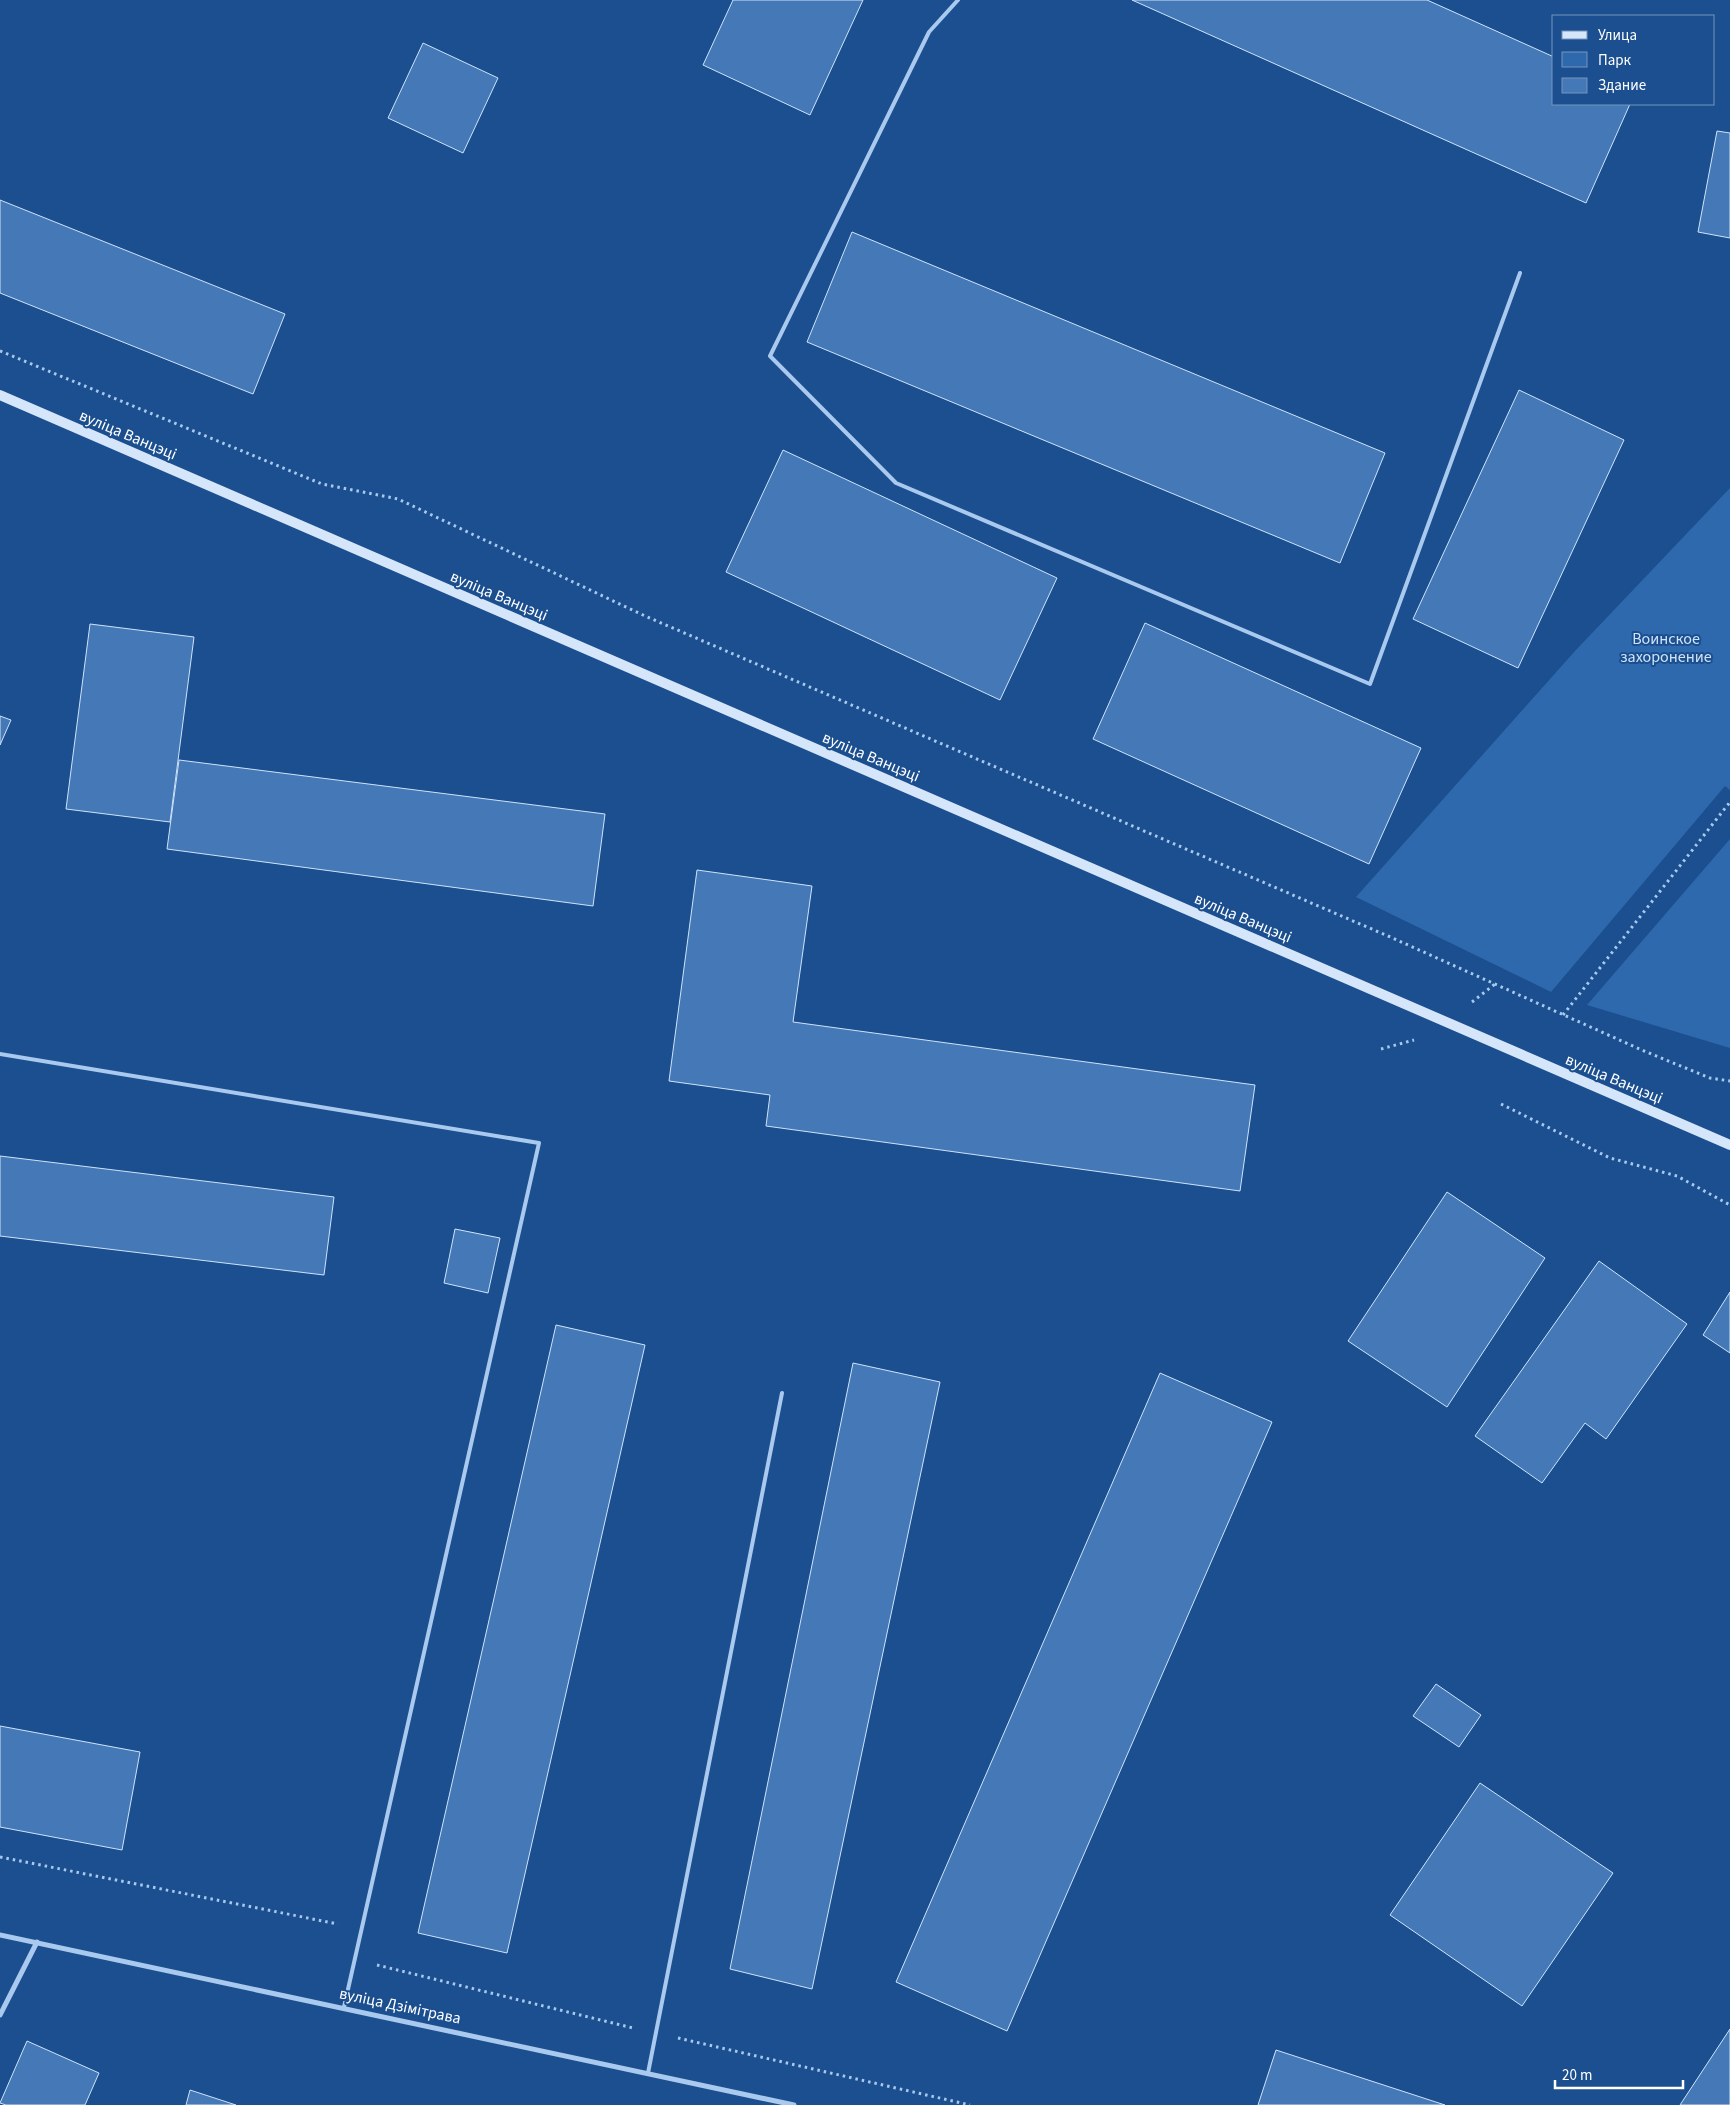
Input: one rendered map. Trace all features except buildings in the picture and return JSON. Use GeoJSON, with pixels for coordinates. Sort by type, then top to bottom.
{"type":"FeatureCollection","features":[{"type":"Feature","properties":{"kind":"main road","name":"вуліца Ванцэці"},"geometry":{"type":"LineString","coordinates":[[0,396],[1730,1145]]}},
{"type":"Feature","properties":{"kind":"street","name":"вуліца Дзімітрава"},"geometry":{"type":"LineString","coordinates":[[0,1935],[344,2007],[794,2105]]}},
{"type":"Feature","properties":{"kind":"street"},"geometry":{"type":"LineString","coordinates":[[0,2015],[38,1942]]}},
{"type":"Feature","properties":{"kind":"lane"},"geometry":{"type":"LineString","coordinates":[[958,0],[929,32],[770,356],[896,483],[1370,684],[1520,273]]}},
{"type":"Feature","properties":{"kind":"lane"},"geometry":{"type":"LineString","coordinates":[[0,1054],[539,1143],[344,2007]]}},
{"type":"Feature","properties":{"kind":"lane"},"geometry":{"type":"LineString","coordinates":[[648,2073],[782,1393]]}},
{"type":"Feature","properties":{"kind":"path"},"geometry":{"type":"LineString","coordinates":[[0,351],[322,484],[398,500],[645,616],[1496,984],[1563,1015],[1710,1078],[1730,1081]]}},
{"type":"Feature","properties":{"kind":"path"},"geometry":{"type":"LineString","coordinates":[[1563,1015],[1730,802]]}},
{"type":"Feature","properties":{"kind":"path"},"geometry":{"type":"LineString","coordinates":[[1471,1003],[1496,984]]}},
{"type":"Feature","properties":{"kind":"path"},"geometry":{"type":"LineString","coordinates":[[1382,1049],[1422,1038]]}},
{"type":"Feature","properties":{"kind":"path"},"geometry":{"type":"LineString","coordinates":[[1502,1104],[1610,1158],[1677,1176],[1730,1205]]}},
{"type":"Feature","properties":{"kind":"path"},"geometry":{"type":"LineString","coordinates":[[0,1857],[362,1928]]}},
{"type":"Feature","properties":{"kind":"green space","name":"Воинское захоронение"},"geometry":{"type":"Polygon","coordinates":[[[1730,488],[1730,790],[1725,786],[1551,992],[1356,897],[1575,651],[1730,488]]]}},
{"type":"Feature","properties":{"kind":"green space"},"geometry":{"type":"Polygon","coordinates":[[[1730,839],[1730,1048],[1587,1005],[1730,839]]]}}]}
